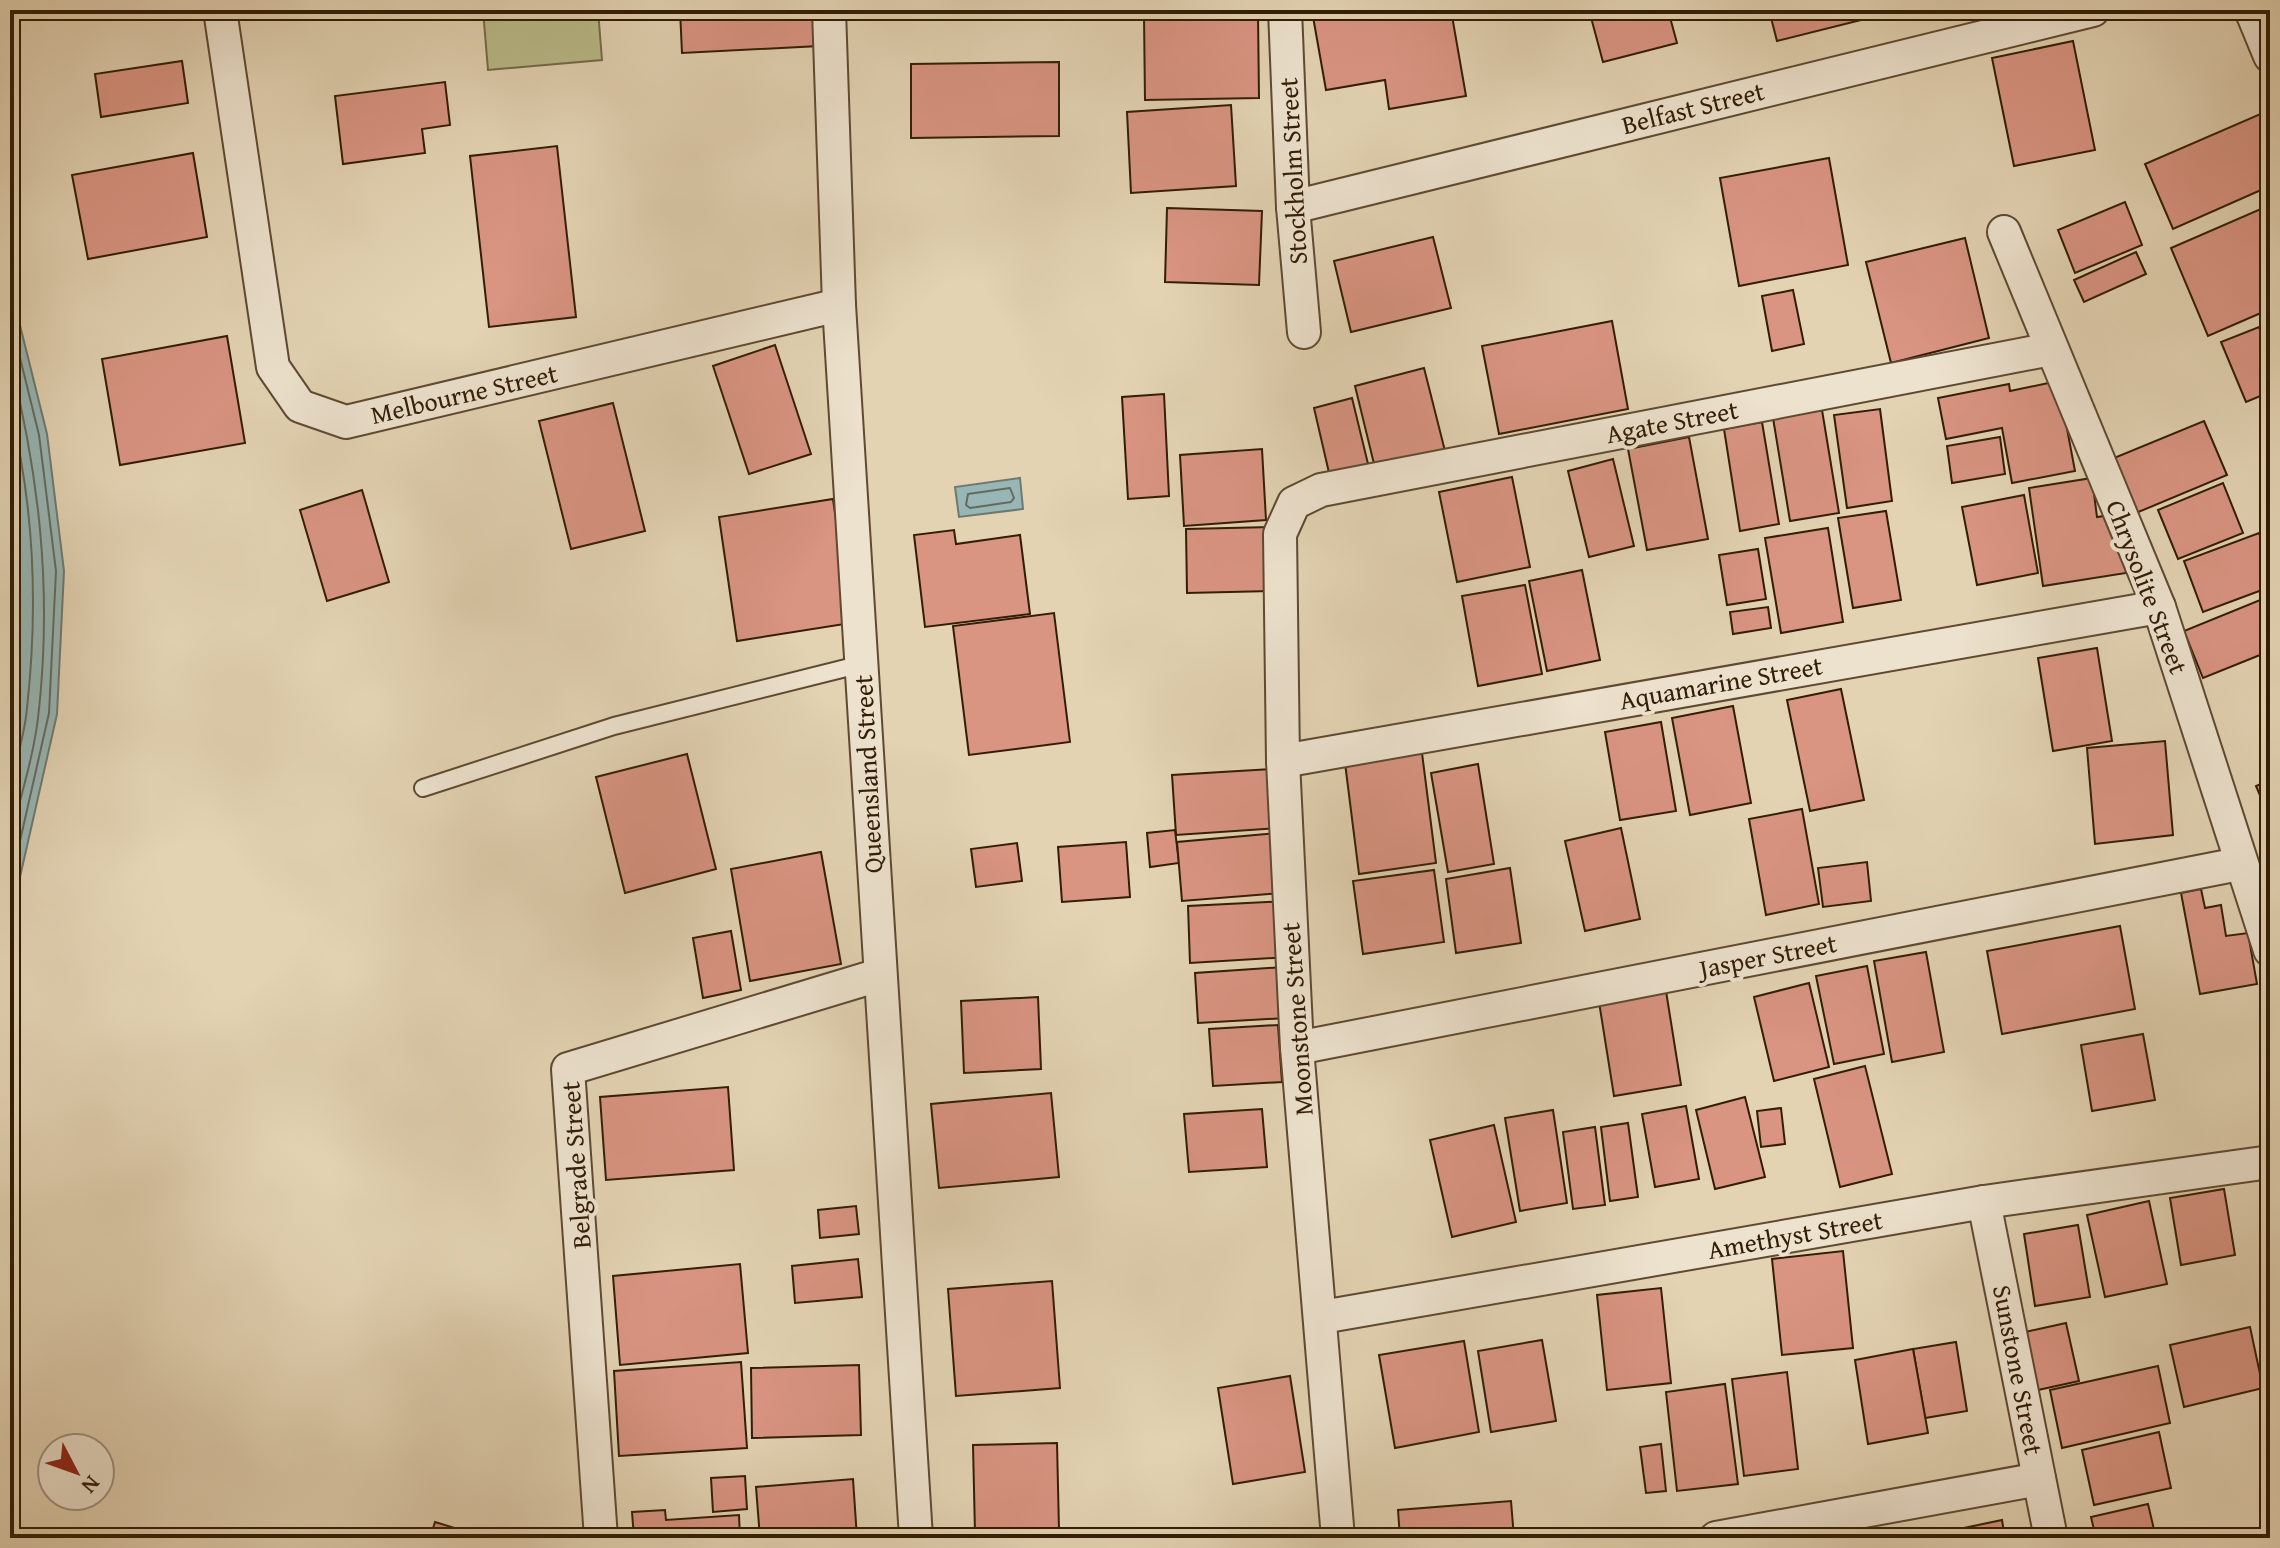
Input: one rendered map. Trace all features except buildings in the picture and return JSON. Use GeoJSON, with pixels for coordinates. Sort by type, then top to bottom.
{"type":"FeatureCollection","features":[{"type":"Feature","properties":{"kind":"street","name":"Melbourne Street"},"geometry":{"type":"LineString","coordinates":[[220,10],[273,367],[300,406],[346,422],[839,305]]}},
{"type":"Feature","properties":{"kind":"street","name":"Queensland Street"},"geometry":{"type":"LineString","coordinates":[[829,10],[839,305],[916,1538]]}},
{"type":"Feature","properties":{"kind":"street","name":"Stockholm Street"},"geometry":{"type":"LineString","coordinates":[[1285,10],[1293,207],[1304,332]]}},
{"type":"Feature","properties":{"kind":"street","name":"Belfast Street"},"geometry":{"type":"LineString","coordinates":[[1293,207],[2093,10]]}},
{"type":"Feature","properties":{"kind":"street"},"geometry":{"type":"LineString","coordinates":[[2251,10],[2270,56]]}},
{"type":"Feature","properties":{"kind":"street","name":"Chrysolite Street"},"geometry":{"type":"LineString","coordinates":[[2004,232],[2159,607],[2239,864],[2270,950]]}},
{"type":"Feature","properties":{"kind":"street","name":"Agate Street"},"geometry":{"type":"LineString","coordinates":[[1294,503],[1321,490],[2051,349]]}},
{"type":"Feature","properties":{"kind":"street","name":"Moonstone Street"},"geometry":{"type":"LineString","coordinates":[[1294,503],[1280,534],[1283,761],[1297,1048],[1322,1317],[1338,1538]]}},
{"type":"Feature","properties":{"kind":"street","name":"Aquamarine Street"},"geometry":{"type":"LineString","coordinates":[[1283,761],[2159,607]]}},
{"type":"Feature","properties":{"kind":"street","name":"Jasper Street"},"geometry":{"type":"LineString","coordinates":[[1297,1048],[2239,864]]}},
{"type":"Feature","properties":{"kind":"street","name":"Belgrade Street"},"geometry":{"type":"LineString","coordinates":[[601,1538],[568,1069],[879,975]]}},
{"type":"Feature","properties":{"kind":"street","name":"Amethyst Street"},"geometry":{"type":"LineString","coordinates":[[1322,1317],[1984,1202],[2270,1162]]}},
{"type":"Feature","properties":{"kind":"street","name":"Sunstone Street"},"geometry":{"type":"LineString","coordinates":[[1984,1202],[2051,1538]]}},
{"type":"Feature","properties":{"kind":"street"},"geometry":{"type":"LineString","coordinates":[[1716,1538],[2039,1479]]}},
{"type":"Feature","properties":{"kind":"lane"},"geometry":{"type":"LineString","coordinates":[[423,788],[614,726],[862,664]]}},
{"type":"Feature","properties":{"kind":"green space"},"geometry":{"type":"Polygon","coordinates":[[[483,10],[598,10],[602,60],[488,70],[483,10]]]}},
{"type":"Feature","properties":{"kind":"water"},"geometry":{"type":"Polygon","coordinates":[[[10,285],[47,434],[64,571],[57,714],[10,921],[10,285]]]}},
{"type":"Feature","properties":{"kind":"water"},"geometry":{"type":"Polygon","coordinates":[[[1020,478],[1023,509],[959,517],[955,487],[1020,478]]]}}]}
